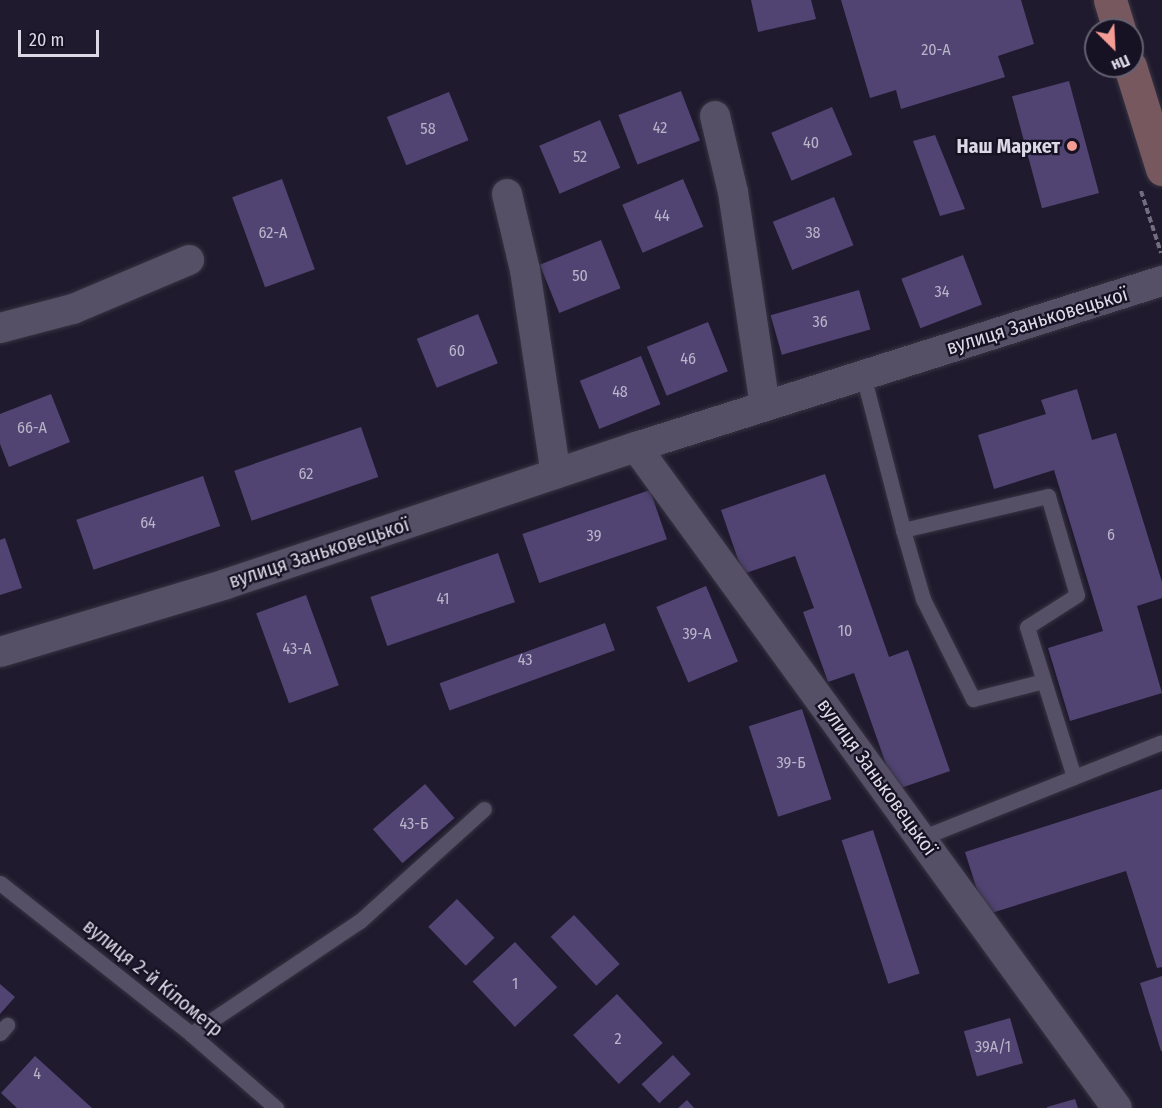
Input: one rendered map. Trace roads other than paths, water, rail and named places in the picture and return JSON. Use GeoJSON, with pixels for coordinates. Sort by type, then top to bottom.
{"type":"FeatureCollection","features":[{"type":"Feature","properties":{"kind":"street"},"geometry":{"type":"LineString","coordinates":[[1110,0],[1115,18]]}},
{"type":"Feature","properties":{"kind":"street"},"geometry":{"type":"LineString","coordinates":[[1134,78],[1162,169]]}},
{"type":"Feature","properties":{"kind":"street"},"geometry":{"type":"LineString","coordinates":[[715,116],[733,192],[765,406]]}},
{"type":"Feature","properties":{"kind":"street"},"geometry":{"type":"LineString","coordinates":[[507,194],[525,270],[556,474]]}},
{"type":"Feature","properties":{"kind":"street"},"geometry":{"type":"LineString","coordinates":[[0,328],[73,309],[189,260]]}},
{"type":"Feature","properties":{"kind":"street","name":"вулиця Заньковецької"},"geometry":{"type":"LineString","coordinates":[[0,652],[226,584],[636,447],[1162,281]]}},
{"type":"Feature","properties":{"kind":"street","name":"вулиця Заньковецької"},"geometry":{"type":"LineString","coordinates":[[636,447],[1117,1108]]}},
{"type":"Feature","properties":{"kind":"lane"},"geometry":{"type":"LineString","coordinates":[[863,375],[923,598],[973,699],[1044,681]]}},
{"type":"Feature","properties":{"kind":"lane"},"geometry":{"type":"LineString","coordinates":[[903,530],[1048,496],[1077,595],[1027,627],[1074,777]]}},
{"type":"Feature","properties":{"kind":"lane"},"geometry":{"type":"LineString","coordinates":[[921,838],[1162,742]]}},
{"type":"Feature","properties":{"kind":"lane"},"geometry":{"type":"LineString","coordinates":[[191,1034],[360,921],[484,809]]}},
{"type":"Feature","properties":{"kind":"lane","name":"вулиця 2-й Кілометр"},"geometry":{"type":"LineString","coordinates":[[0,883],[191,1034],[276,1108]]}},
{"type":"Feature","properties":{"kind":"place","name":"Наш Маркет"},"geometry":{"type":"Point","coordinates":[1072,146]}}]}
